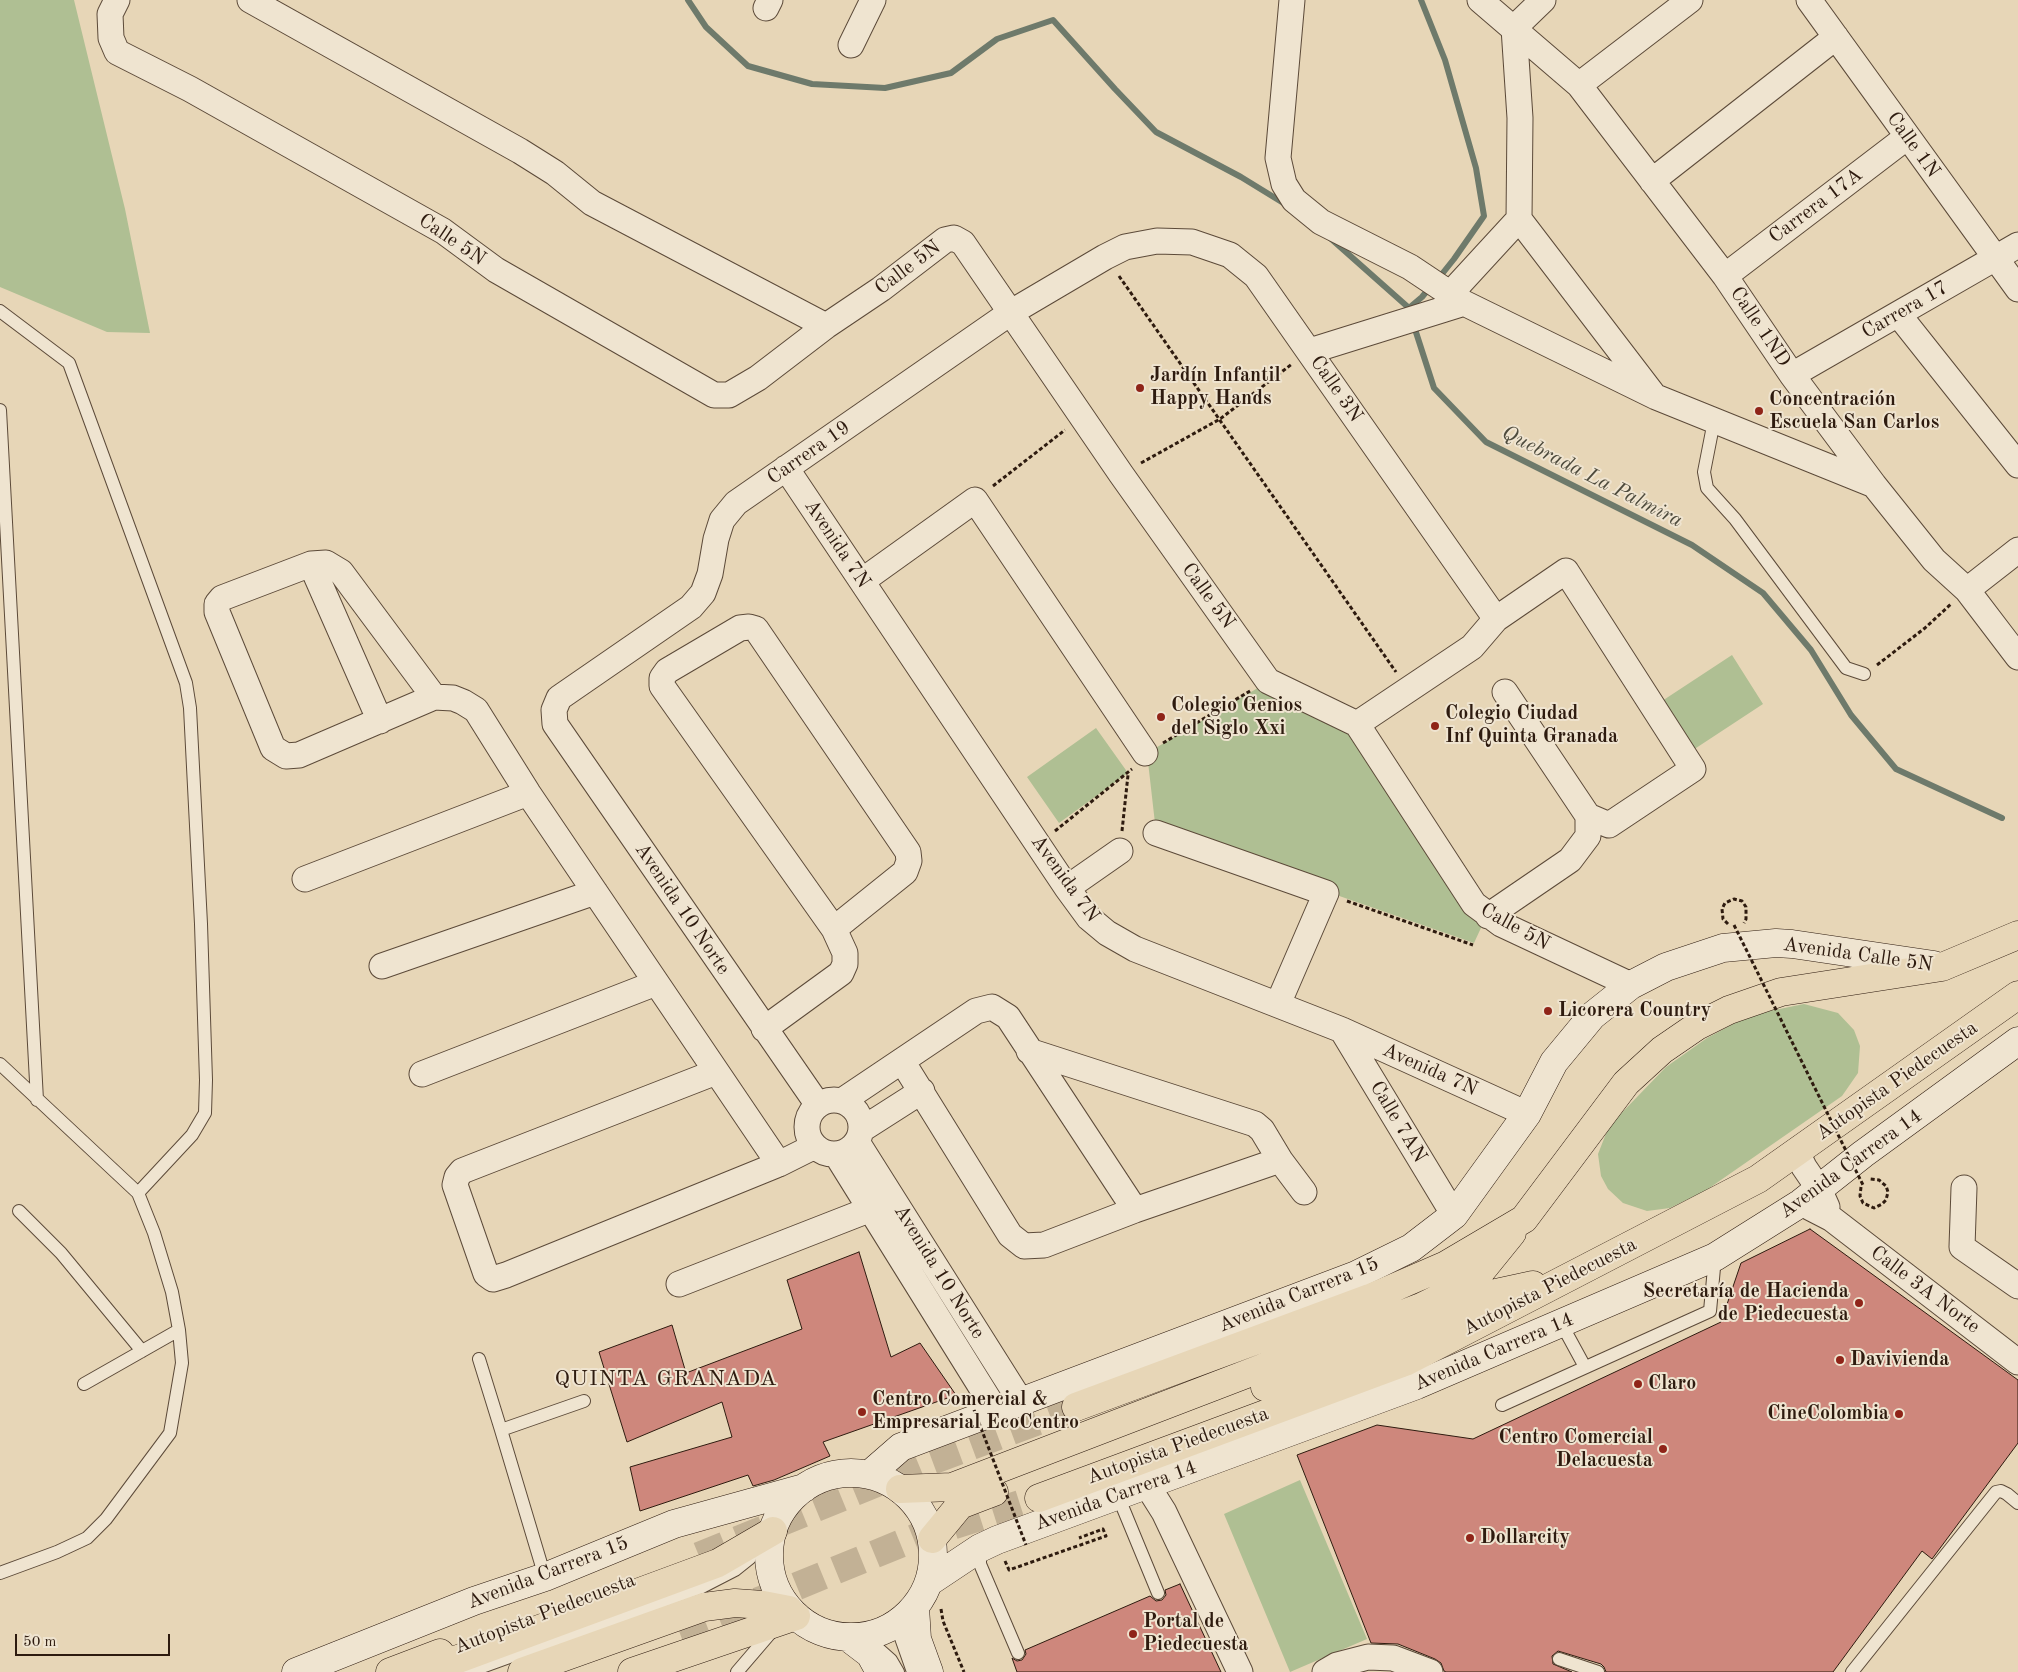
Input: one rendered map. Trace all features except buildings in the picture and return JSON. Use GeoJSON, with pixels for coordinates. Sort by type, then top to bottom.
{"type":"FeatureCollection","features":[{"type":"Feature","properties":{"kind":"highway"},"geometry":{"type":"LineString","coordinates":[[900,1488],[952,1487],[1421,1307],[1456,1290],[1478,1275],[1524,1218],[1626,1083],[1662,1050],[1697,1026],[1745,1003],[1780,992],[1942,967],[2018,935]]}},
{"type":"Feature","properties":{"kind":"highway","name":"Autopista Piedecuesta"},"geometry":{"type":"LineString","coordinates":[[1039,1498],[1405,1362],[1758,1180],[2018,995]]}},
{"type":"Feature","properties":{"kind":"highway"},"geometry":{"type":"LineString","coordinates":[[1076,1407],[1370,1298],[1446,1265],[1524,1218]]}},
{"type":"Feature","properties":{"kind":"highway"},"geometry":{"type":"LineString","coordinates":[[932,1539],[960,1505],[1383,1342],[1487,1295],[1566,1278]]}},
{"type":"Feature","properties":{"kind":"highway"},"geometry":{"type":"LineString","coordinates":[[424,1672],[718,1563],[773,1535]]}},
{"type":"Feature","properties":{"kind":"highway","name":"Autopista Piedecuesta"},"geometry":{"type":"LineString","coordinates":[[390,1672],[699,1556]]}},
{"type":"Feature","properties":{"kind":"highway"},"geometry":{"type":"LineString","coordinates":[[522,1672],[704,1606],[735,1603],[764,1605],[787,1612]]}},
{"type":"Feature","properties":{"kind":"highway"},"geometry":{"type":"LineString","coordinates":[[632,1672],[787,1612]]}},
{"type":"Feature","properties":{"kind":"highway"},"geometry":{"type":"LineString","coordinates":[[564,1672],[679,1631]]}},
{"type":"Feature","properties":{"kind":"street","name":"Calle 5N"},"geometry":{"type":"LineString","coordinates":[[117,0],[110,14],[111,38],[118,52],[190,89],[443,231],[496,270],[714,395],[729,395],[758,378],[945,240],[954,238],[963,243],[1121,474],[1268,681],[1357,724],[1474,904],[1488,916],[1501,924],[1631,985]]}},
{"type":"Feature","properties":{"kind":"street"},"geometry":{"type":"LineString","coordinates":[[250,0],[520,151],[555,173],[592,203],[826,326]]}},
{"type":"Feature","properties":{"kind":"street"},"geometry":{"type":"LineString","coordinates":[[851,45],[873,0]]}},
{"type":"Feature","properties":{"kind":"street"},"geometry":{"type":"LineString","coordinates":[[1292,0],[1278,158],[1284,184],[1294,200],[1321,222],[1410,267],[1452,296],[1656,397],[1874,485]]}},
{"type":"Feature","properties":{"kind":"street","name":"Calle 1ND"},"geometry":{"type":"LineString","coordinates":[[1480,0],[1579,85],[1725,276],[1792,375],[1874,485],[1934,560],[1967,590],[2018,657]]}},
{"type":"Feature","properties":{"kind":"street"},"geometry":{"type":"LineString","coordinates":[[1543,0],[1514,28],[1520,118],[1520,219],[1656,397]]}},
{"type":"Feature","properties":{"kind":"street"},"geometry":{"type":"LineString","coordinates":[[1579,85],[1690,0]]}},
{"type":"Feature","properties":{"kind":"street","name":"Calle 1N"},"geometry":{"type":"LineString","coordinates":[[1809,0],[2018,289]]}},
{"type":"Feature","properties":{"kind":"street"},"geometry":{"type":"LineString","coordinates":[[1652,181],[1836,37]]}},
{"type":"Feature","properties":{"kind":"street","name":"Carrera 17A"},"geometry":{"type":"LineString","coordinates":[[1725,276],[1907,137]]}},
{"type":"Feature","properties":{"kind":"street"},"geometry":{"type":"LineString","coordinates":[[1310,351],[1425,314],[1452,296],[1520,219]]}},
{"type":"Feature","properties":{"kind":"street","name":"Calle 3N"},"geometry":{"type":"LineString","coordinates":[[1115,252],[1157,241],[1192,242],[1230,255],[1256,276],[1496,619]]}},
{"type":"Feature","properties":{"kind":"street","name":"Carrera 17"},"geometry":{"type":"LineString","coordinates":[[1792,375],[2018,245]]}},
{"type":"Feature","properties":{"kind":"street","name":"Carrera 19"},"geometry":{"type":"LineString","coordinates":[[554,710],[559,698],[691,607],[703,593],[710,574],[716,539],[722,520],[736,503],[1010,312],[1115,252]]}},
{"type":"Feature","properties":{"kind":"street"},"geometry":{"type":"LineString","coordinates":[[1898,314],[2018,465]]}},
{"type":"Feature","properties":{"kind":"street","name":"Avenida 7N"},"geometry":{"type":"LineString","coordinates":[[786,468],[1089,918],[1108,933],[1135,949],[1342,1030],[1527,1114]]}},
{"type":"Feature","properties":{"kind":"street"},"geometry":{"type":"LineString","coordinates":[[862,581],[975,500],[1145,753]]}},
{"type":"Feature","properties":{"kind":"street"},"geometry":{"type":"LineString","coordinates":[[1967,590],[2018,550]]}},
{"type":"Feature","properties":{"kind":"street"},"geometry":{"type":"LineString","coordinates":[[434,697],[341,572],[326,563],[311,564],[222,598],[216,604],[217,612],[273,748],[286,756],[299,755],[434,697],[453,698],[476,710],[528,793],[779,1164]]}},
{"type":"Feature","properties":{"kind":"street"},"geometry":{"type":"LineString","coordinates":[[311,564],[380,721]]}},
{"type":"Feature","properties":{"kind":"street"},"geometry":{"type":"LineString","coordinates":[[1357,724],[1472,647],[1496,619],[1566,571],[1693,769],[1609,825],[1588,816],[1505,692]]}},
{"type":"Feature","properties":{"kind":"street"},"geometry":{"type":"LineString","coordinates":[[764,1028],[842,973],[845,964],[845,953],[834,928],[662,686],[662,678],[667,672],[740,628],[749,627],[756,629],[908,852],[909,861],[905,872],[834,928]]}},
{"type":"Feature","properties":{"kind":"street","name":"Avenida 10 Norte"},"geometry":{"type":"LineString","coordinates":[[554,710],[555,724],[764,1028],[830,1103]]}},
{"type":"Feature","properties":{"kind":"street"},"geometry":{"type":"LineString","coordinates":[[305,879],[528,793]]}},
{"type":"Feature","properties":{"kind":"street"},"geometry":{"type":"LineString","coordinates":[[1488,916],[1570,860],[1588,836],[1588,816]]}},
{"type":"Feature","properties":{"kind":"street"},"geometry":{"type":"LineString","coordinates":[[1156,833],[1326,893],[1278,1004]]}},
{"type":"Feature","properties":{"kind":"street"},"geometry":{"type":"LineString","coordinates":[[1067,888],[1120,850]]}},
{"type":"Feature","properties":{"kind":"street"},"geometry":{"type":"LineString","coordinates":[[382,966],[595,892]]}},
{"type":"Feature","properties":{"kind":"street","name":"Avenida Calle 5N"},"geometry":{"type":"LineString","coordinates":[[1631,985],[1666,967],[1722,948],[1768,943],[1792,944],[1942,967]]}},
{"type":"Feature","properties":{"kind":"street"},"geometry":{"type":"LineString","coordinates":[[422,1074],[656,982]]}},
{"type":"Feature","properties":{"kind":"street","name":"Avenida Carrera 15"},"geometry":{"type":"LineString","coordinates":[[870,1474],[901,1447],[985,1411],[1021,1402],[1356,1275],[1411,1248],[1454,1214],[1527,1114],[1554,1062],[1592,1016],[1631,985]]}},
{"type":"Feature","properties":{"kind":"street"},"geometry":{"type":"LineString","coordinates":[[842,1143],[809,1136],[807,1125],[810,1113],[902,1061],[976,1011],[992,1007],[1008,1017],[1135,1210]]}},
{"type":"Feature","properties":{"kind":"street","name":"Calle 7AN"},"geometry":{"type":"LineString","coordinates":[[1342,1030],[1454,1214]]}},
{"type":"Feature","properties":{"kind":"street","name":"Avenida Carrera 14"},"geometry":{"type":"LineString","coordinates":[[924,1602],[980,1548],[997,1540],[1417,1385],[1715,1257],[1810,1196],[2018,1041]]}},
{"type":"Feature","properties":{"kind":"street"},"geometry":{"type":"LineString","coordinates":[[1030,1051],[1255,1124],[1262,1130],[1280,1160],[1304,1192]]}},
{"type":"Feature","properties":{"kind":"street"},"geometry":{"type":"LineString","coordinates":[[902,1061],[1010,1235],[1024,1246],[1044,1245],[1135,1210],[1280,1160]]}},
{"type":"Feature","properties":{"kind":"street"},"geometry":{"type":"LineString","coordinates":[[716,1072],[462,1171],[457,1177],[455,1185],[486,1274],[493,1279],[506,1275],[779,1164],[842,1143],[922,1091]]}},
{"type":"Feature","properties":{"kind":"street"},"geometry":{"type":"LineString","coordinates":[[830,1103],[853,1107],[860,1118],[842,1143]]}},
{"type":"Feature","properties":{"kind":"street","name":"Avenida 10 Norte"},"geometry":{"type":"LineString","coordinates":[[842,1143],[870,1209],[985,1411]]}},
{"type":"Feature","properties":{"kind":"street","name":"Avenida 10 Norte"},"geometry":{"type":"LineString","coordinates":[[842,1143],[1021,1402]]}},
{"type":"Feature","properties":{"kind":"street","name":"Calle 3A Norte"},"geometry":{"type":"LineString","coordinates":[[1797,1152],[1804,1166],[1810,1196],[1832,1219],[2018,1362]]}},
{"type":"Feature","properties":{"kind":"street"},"geometry":{"type":"LineString","coordinates":[[1964,1188],[1962,1247],[2018,1286]]}},
{"type":"Feature","properties":{"kind":"street"},"geometry":{"type":"LineString","coordinates":[[679,1284],[870,1209]]}},
{"type":"Feature","properties":{"kind":"street"},"geometry":{"type":"LineString","coordinates":[[924,1602],[897,1624],[874,1635],[853,1637],[821,1632],[787,1612],[775,1587],[769,1554],[773,1535],[782,1510],[804,1488],[824,1477],[847,1472],[870,1474],[900,1488],[915,1502],[926,1519],[932,1539],[934,1561],[917,1639],[929,1672]]}},
{"type":"Feature","properties":{"kind":"street"},"geometry":{"type":"LineString","coordinates":[[1159,1480],[1164,1512],[1240,1672]]}},
{"type":"Feature","properties":{"kind":"street","name":"Avenida Carrera 15"},"geometry":{"type":"LineString","coordinates":[[296,1672],[474,1601],[545,1577],[674,1524],[804,1488]]}},
{"type":"Feature","properties":{"kind":"street"},"geometry":{"type":"LineString","coordinates":[[853,1637],[870,1654],[880,1672]]}},
{"type":"Feature","properties":{"kind":"street"},"geometry":{"type":"LineString","coordinates":[[1325,1672],[1337,1665],[1368,1657],[1393,1658],[1430,1672]]}},
{"type":"Feature","properties":{"kind":"lane"},"geometry":{"type":"LineString","coordinates":[[0,311],[69,363],[183,673],[190,708],[202,924],[206,1080],[205,1113],[192,1135],[138,1193]]}},
{"type":"Feature","properties":{"kind":"lane"},"geometry":{"type":"LineString","coordinates":[[0,410],[37,1100]]}},
{"type":"Feature","properties":{"kind":"lane"},"geometry":{"type":"LineString","coordinates":[[1714,421],[1704,472],[1707,488],[1736,519],[1846,668],[1864,674]]}},
{"type":"Feature","properties":{"kind":"lane"},"geometry":{"type":"LineString","coordinates":[[0,1064],[138,1193],[154,1233],[169,1284],[179,1330],[182,1363],[170,1433],[106,1519],[87,1538],[57,1552],[0,1573]]}},
{"type":"Feature","properties":{"kind":"lane"},"geometry":{"type":"LineString","coordinates":[[19,1211],[61,1253],[142,1351]]}},
{"type":"Feature","properties":{"kind":"lane"},"geometry":{"type":"LineString","coordinates":[[1502,1405],[1710,1311],[1715,1257]]}},
{"type":"Feature","properties":{"kind":"lane"},"geometry":{"type":"LineString","coordinates":[[1561,1323],[1585,1367]]}},
{"type":"Feature","properties":{"kind":"lane"},"geometry":{"type":"LineString","coordinates":[[84,1384],[179,1330]]}},
{"type":"Feature","properties":{"kind":"lane"},"geometry":{"type":"LineString","coordinates":[[479,1359],[545,1577]]}},
{"type":"Feature","properties":{"kind":"lane"},"geometry":{"type":"LineString","coordinates":[[501,1430],[584,1401]]}},
{"type":"Feature","properties":{"kind":"lane"},"geometry":{"type":"LineString","coordinates":[[1852,1672],[1996,1492],[2001,1491],[2007,1494],[2018,1503]]}},
{"type":"Feature","properties":{"kind":"lane"},"geometry":{"type":"LineString","coordinates":[[1118,1496],[1158,1593]]}},
{"type":"Feature","properties":{"kind":"lane"},"geometry":{"type":"LineString","coordinates":[[468,1672],[710,1583],[734,1570],[773,1535]]}},
{"type":"Feature","properties":{"kind":"lane"},"geometry":{"type":"LineString","coordinates":[[980,1548],[980,1564],[1018,1653]]}},
{"type":"Feature","properties":{"kind":"lane"},"geometry":{"type":"LineString","coordinates":[[486,1672],[684,1599],[728,1594],[755,1594],[787,1612],[737,1672]]}},
{"type":"Feature","properties":{"kind":"lane"},"geometry":{"type":"LineString","coordinates":[[912,1672],[901,1638],[902,1626],[924,1602]]}},
{"type":"Feature","properties":{"kind":"lane"},"geometry":{"type":"LineString","coordinates":[[853,1637],[882,1650],[898,1672]]}},
{"type":"Feature","properties":{"kind":"lane"},"geometry":{"type":"LineString","coordinates":[[1559,1659],[1598,1672]]}},
{"type":"Feature","properties":{"kind":"path"},"geometry":{"type":"LineString","coordinates":[[1115,252],[1220,419],[1408,689]]}},
{"type":"Feature","properties":{"kind":"path"},"geometry":{"type":"LineString","coordinates":[[1121,474],[1220,419],[1310,351]]}},
{"type":"Feature","properties":{"kind":"path"},"geometry":{"type":"LineString","coordinates":[[975,500],[1082,417]]}},
{"type":"Feature","properties":{"kind":"path"},"geometry":{"type":"LineString","coordinates":[[1864,674],[1924,628],[1967,590]]}},
{"type":"Feature","properties":{"kind":"path"},"geometry":{"type":"LineString","coordinates":[[1120,850],[1128,774]]}},
{"type":"Feature","properties":{"kind":"path"},"geometry":{"type":"LineString","coordinates":[[1326,893],[1473,945]]}},
{"type":"Feature","properties":{"kind":"path"},"geometry":{"type":"LineString","coordinates":[[1732,931],[1741,926],[1746,918],[1746,907],[1738,899],[1729,900],[1725,903],[1722,909],[1723,919],[1727,924],[1734,926],[1862,1185],[1860,1196],[1866,1205],[1877,1207],[1886,1200],[1888,1192],[1886,1186],[1879,1180],[1871,1179],[1853,1190]]}},
{"type":"Feature","properties":{"kind":"path"},"geometry":{"type":"LineString","coordinates":[[985,1411],[1028,1544],[1021,1547]]}},
{"type":"Feature","properties":{"kind":"path"},"geometry":{"type":"LineString","coordinates":[[1009,1570],[1106,1536],[1103,1529],[1076,1539]]}},
{"type":"Feature","properties":{"kind":"path"},"geometry":{"type":"LineString","coordinates":[[924,1602],[943,1622],[964,1672]]}},
{"type":"Feature","properties":{"kind":"green space"},"geometry":{"type":"Polygon","coordinates":[[[0,0],[74,0],[125,209],[150,333],[107,332],[0,287],[0,0]]]}},
{"type":"Feature","properties":{"kind":"green space"},"geometry":{"type":"Polygon","coordinates":[[[1732,655],[1763,704],[1693,750],[1662,701],[1732,655]]]}},
{"type":"Feature","properties":{"kind":"green space"},"geometry":{"type":"Polygon","coordinates":[[[1268,682],[1356,726],[1486,917],[1474,943],[1156,832],[1147,753],[1268,682]]]}},
{"type":"Feature","properties":{"kind":"green space"},"geometry":{"type":"Polygon","coordinates":[[[1096,728],[1128,773],[1059,823],[1027,777],[1096,728]]]}},
{"type":"Feature","properties":{"kind":"green space"},"geometry":{"type":"Polygon","coordinates":[[[1804,1004],[1838,1013],[1854,1030],[1860,1046],[1858,1073],[1842,1096],[1705,1191],[1670,1208],[1647,1211],[1623,1203],[1608,1189],[1601,1176],[1598,1154],[1609,1126],[1666,1067],[1707,1038],[1750,1015],[1804,1004]]]}},
{"type":"Feature","properties":{"kind":"green space"},"geometry":{"type":"Polygon","coordinates":[[[1300,1480],[1367,1639],[1290,1672],[1224,1514],[1300,1480]]]}},
{"type":"Feature","properties":{"kind":"waterway","name":"Quebrada La Palmira"},"geometry":{"type":"LineString","coordinates":[[688,0],[706,27],[748,66],[812,84],[885,88],[951,73],[997,39],[1053,20],[1156,132],[1241,177],[1285,204]]}},
{"type":"Feature","properties":{"kind":"waterway"},"geometry":{"type":"LineString","coordinates":[[1421,0],[1445,60],[1476,168],[1484,216],[1438,279]]}},
{"type":"Feature","properties":{"kind":"waterway","name":"Quebrada La Palmira"},"geometry":{"type":"LineString","coordinates":[[1329,237],[1409,308],[1410,313]]}},
{"type":"Feature","properties":{"kind":"waterway"},"geometry":{"type":"LineString","coordinates":[[1409,308],[1431,286]]}},
{"type":"Feature","properties":{"kind":"waterway","name":"Quebrada La Palmira"},"geometry":{"type":"LineString","coordinates":[[1413,323],[1434,388],[1486,442],[1692,545],[1763,593],[1811,650],[1851,715],[1896,769],[2002,818]]}},
{"type":"Feature","properties":{"kind":"tunnel"},"geometry":{"type":"LineString","coordinates":[[699,1556],[923,1464],[1076,1407]]}},
{"type":"Feature","properties":{"kind":"tunnel"},"geometry":{"type":"LineString","coordinates":[[679,1631],[785,1591],[917,1537],[1039,1498]]}},
{"type":"Feature","properties":{"kind":"place","name":"Jardín Infantil Happy Hands"},"geometry":{"type":"Point","coordinates":[1140,388]}},
{"type":"Feature","properties":{"kind":"place","name":"Concentración Escuela San Carlos"},"geometry":{"type":"Point","coordinates":[1759,411]}},
{"type":"Feature","properties":{"kind":"place","name":"Colegio Genios del Siglo Xxi"},"geometry":{"type":"Point","coordinates":[1161,717]}},
{"type":"Feature","properties":{"kind":"place","name":"Colegio Ciudad Inf Quinta Granada"},"geometry":{"type":"Point","coordinates":[1435,726]}},
{"type":"Feature","properties":{"kind":"place","name":"Licorera Country"},"geometry":{"type":"Point","coordinates":[1548,1011]}},
{"type":"Feature","properties":{"kind":"place","name":"Secretaría de Hacienda de Piedecuesta"},"geometry":{"type":"Point","coordinates":[1859,1303]}},
{"type":"Feature","properties":{"kind":"place","name":"Davivienda"},"geometry":{"type":"Point","coordinates":[1840,1360]}},
{"type":"Feature","properties":{"kind":"place","name":"Claro"},"geometry":{"type":"Point","coordinates":[1638,1384]}},
{"type":"Feature","properties":{"kind":"place","name":"Centro Comercial & Empresarial EcoCentro"},"geometry":{"type":"Point","coordinates":[862,1412]}},
{"type":"Feature","properties":{"kind":"place","name":"CineColombia"},"geometry":{"type":"Point","coordinates":[1899,1414]}},
{"type":"Feature","properties":{"kind":"place","name":"Centro Comercial Delacuesta"},"geometry":{"type":"Point","coordinates":[1663,1449]}},
{"type":"Feature","properties":{"kind":"place","name":"Dollarcity"},"geometry":{"type":"Point","coordinates":[1470,1538]}},
{"type":"Feature","properties":{"kind":"place","name":"Portal de Piedecuesta"},"geometry":{"type":"Point","coordinates":[1133,1634]}},
{"type":"Feature","properties":{"kind":"district","name":"QUINTA GRANADA"},"geometry":{"type":"Point","coordinates":[666,1379]}}]}
